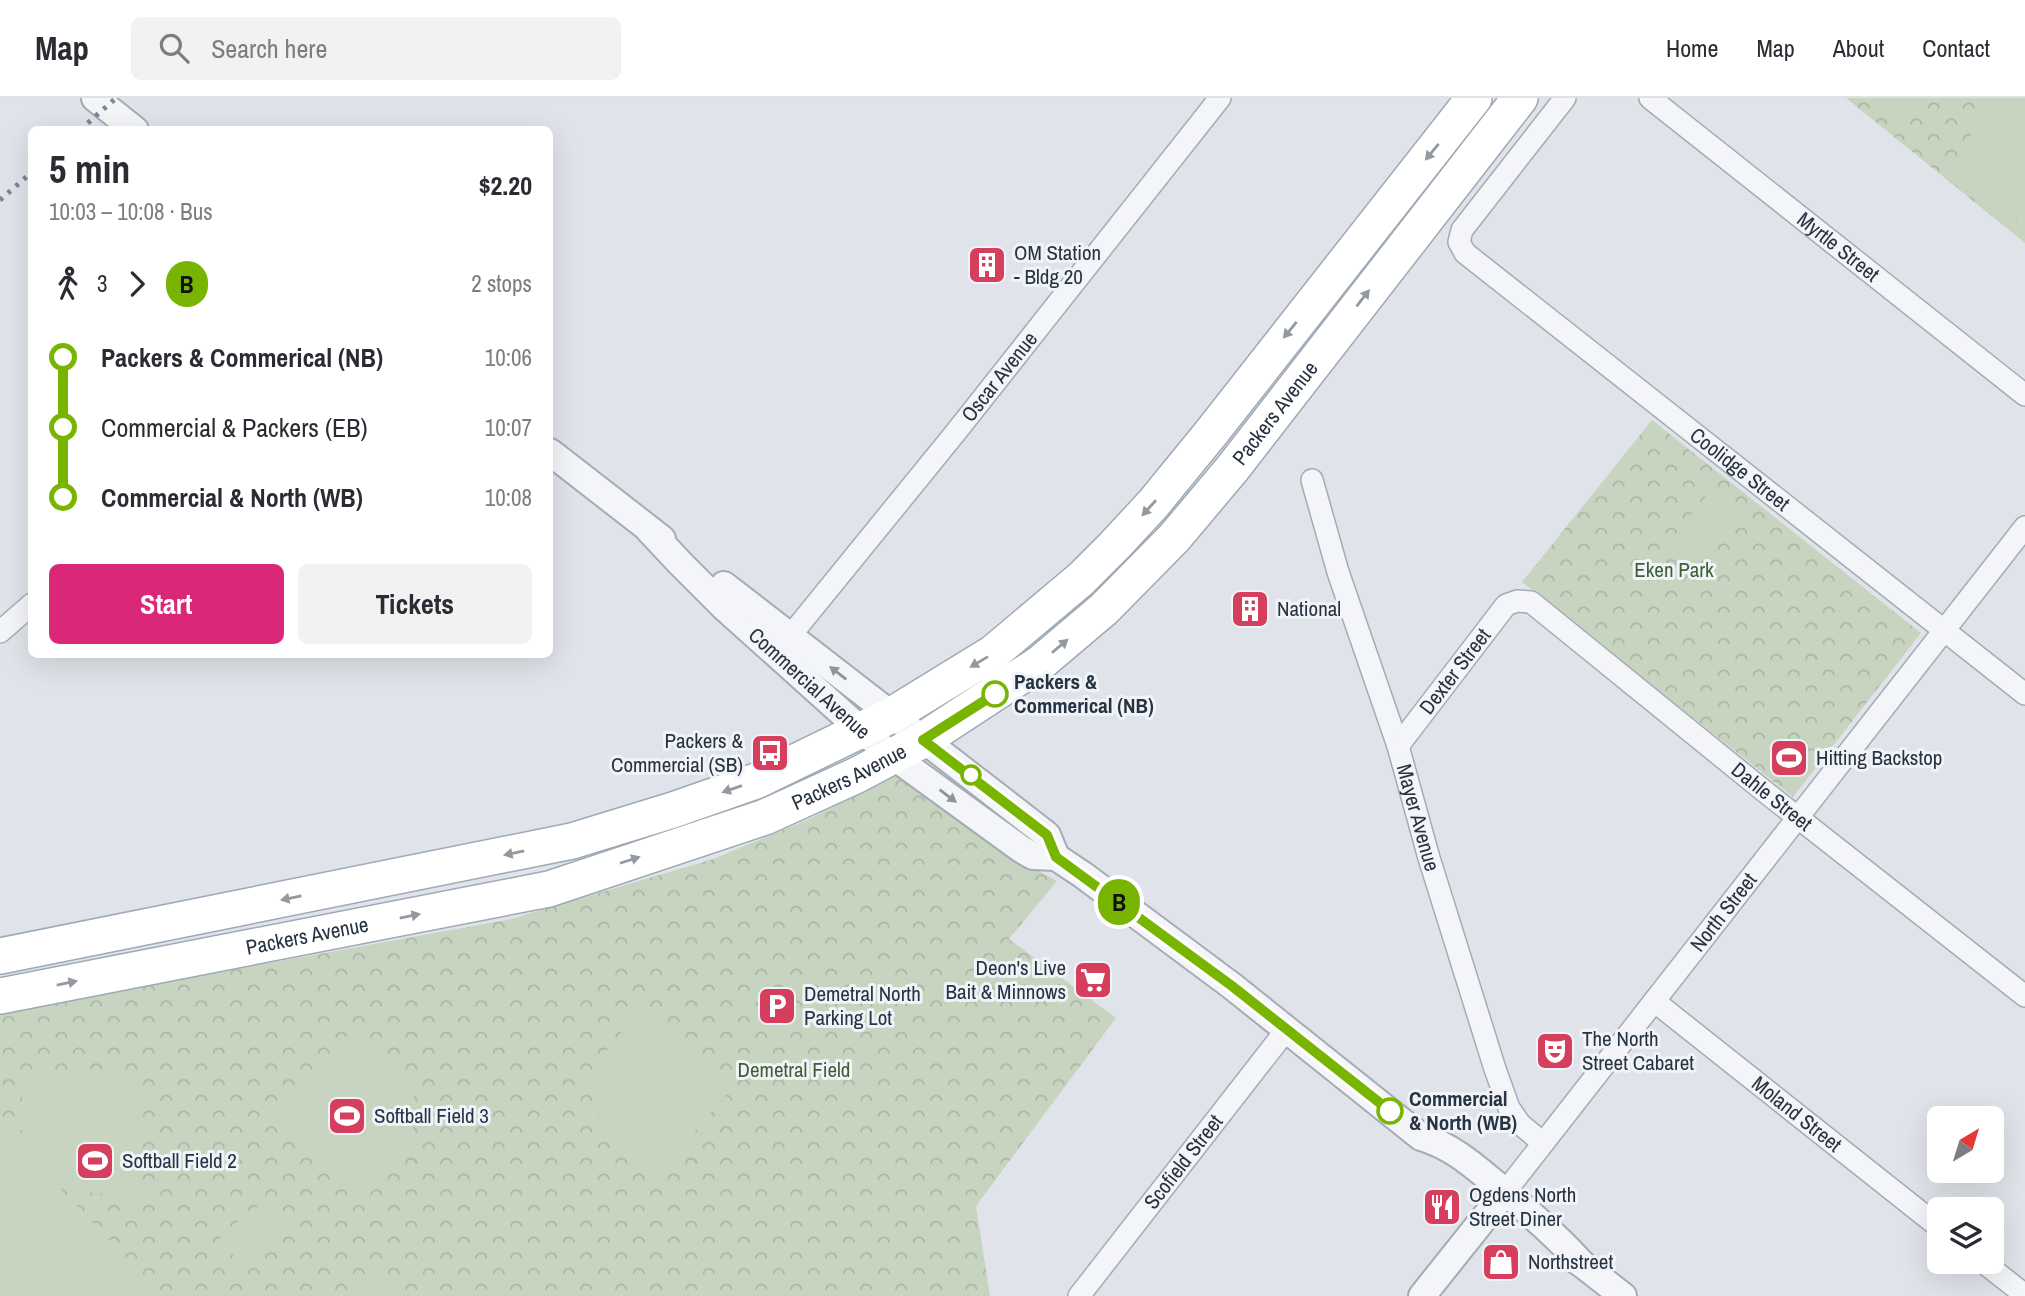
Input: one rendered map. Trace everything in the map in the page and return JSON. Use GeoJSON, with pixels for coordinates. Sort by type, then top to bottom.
{"type":"FeatureCollection","features":[{"type":"Feature","properties":{"kind":"main road","name":"Packers Avenue"},"geometry":{"type":"LineString","coordinates":[[0,956],[572,841],[756,781],[876,722],[993,653],[1082,579],[1115,545],[1153,504],[1474,98]]}},
{"type":"Feature","properties":{"kind":"main road","name":"Packers Avenue"},"geometry":{"type":"LineString","coordinates":[[0,996],[549,889],[765,817],[857,775],[923,740],[1040,664],[1104,609],[1174,538],[1231,469],[1520,98]]}},
{"type":"Feature","properties":{"kind":"street"},"geometry":{"type":"LineString","coordinates":[[94,98],[130,126]]}},
{"type":"Feature","properties":{"kind":"street","name":"Oscar Avenue"},"geometry":{"type":"LineString","coordinates":[[783,645],[1220,98]]}},
{"type":"Feature","properties":{"kind":"street","name":"Coolidge Street"},"geometry":{"type":"LineString","coordinates":[[1565,98],[1462,230],[1459,242],[1465,253],[2025,694]]}},
{"type":"Feature","properties":{"kind":"street","name":"Myrtle Street"},"geometry":{"type":"LineString","coordinates":[[1650,98],[2025,395]]}},
{"type":"Feature","properties":{"kind":"street","name":"Commercial Avenue"},"geometry":{"type":"LineString","coordinates":[[553,454],[649,530],[687,571],[783,645],[876,722],[923,740],[1047,835],[1056,857],[1287,1029],[1422,1137],[1432,1154],[1500,1199],[1532,1237],[1582,1264],[1623,1296]]}},
{"type":"Feature","properties":{"kind":"street","name":"Mayer Avenue"},"geometry":{"type":"LineString","coordinates":[[1312,480],[1338,572],[1398,746],[1429,858],[1509,1108],[1520,1124],[1543,1143]]}},
{"type":"Feature","properties":{"kind":"street","name":"North Street"},"geometry":{"type":"LineString","coordinates":[[1422,1296],[2025,527]]}},
{"type":"Feature","properties":{"kind":"street","name":"Dexter Street"},"geometry":{"type":"LineString","coordinates":[[1398,746],[1503,608],[1517,601]]}},
{"type":"Feature","properties":{"kind":"street","name":"Dahle Street"},"geometry":{"type":"LineString","coordinates":[[1517,601],[1531,602],[1542,608],[1798,817],[2025,996]]}},
{"type":"Feature","properties":{"kind":"street"},"geometry":{"type":"LineString","coordinates":[[0,632],[28,608]]}},
{"type":"Feature","properties":{"kind":"street","name":"Commercial Avenue"},"geometry":{"type":"LineString","coordinates":[[876,722],[893,756],[1021,849],[1033,856],[1056,857]]}},
{"type":"Feature","properties":{"kind":"street","name":"Moland Street"},"geometry":{"type":"LineString","coordinates":[[1654,1001],[1927,1217]]}},
{"type":"Feature","properties":{"kind":"street","name":"Scofield Street"},"geometry":{"type":"LineString","coordinates":[[1079,1296],[1287,1029]]}},
{"type":"Feature","properties":{"kind":"street"},"geometry":{"type":"LineString","coordinates":[[1998,1274],[2024,1294]]}},
{"type":"Feature","properties":{"kind":"green space"},"geometry":{"type":"Polygon","coordinates":[[[1846,98],[2025,98],[2025,243],[1846,98]]]}},
{"type":"Feature","properties":{"kind":"green space"},"geometry":{"type":"Polygon","coordinates":[[[1869,98],[1920,98],[1895,121],[1880,113],[1869,98]]]}},
{"type":"Feature","properties":{"kind":"green space"},"geometry":{"type":"Polygon","coordinates":[[[1993,98],[2025,98],[2025,220],[1983,204],[1946,178],[1993,98]]]}},
{"type":"Feature","properties":{"kind":"green space","name":"Eken Park"},"geometry":{"type":"Polygon","coordinates":[[[1652,420],[1921,633],[1793,797],[1522,582],[1652,420]]]}},
{"type":"Feature","properties":{"kind":"green space"},"geometry":{"type":"Polygon","coordinates":[[[1708,494],[1735,516],[1695,565],[1668,544],[1708,494]]]}},
{"type":"Feature","properties":{"kind":"green space","name":"Demetral Field"},"geometry":{"type":"Polygon","coordinates":[[[896,776],[1011,856],[1057,881],[1009,939],[1116,1018],[976,1206],[990,1296],[0,1296],[0,1012],[511,919],[713,859],[807,820],[896,776]]]}},
{"type":"Feature","properties":{"kind":"green space"},"geometry":{"type":"Polygon","coordinates":[[[639,1010],[725,1077],[726,1095],[654,1178],[599,1129],[596,1064],[639,1010]]]}},
{"type":"Feature","properties":{"kind":"green space","name":"Softball Field 3"},"geometry":{"type":"Polygon","coordinates":[[[353,1029],[414,1086],[413,1142],[364,1201],[281,1125],[281,1108],[353,1029]]]}},
{"type":"Feature","properties":{"kind":"green space","name":"Softball Field 2"},"geometry":{"type":"Polygon","coordinates":[[[23,1069],[132,1073],[144,1085],[139,1198],[79,1191],[21,1130],[23,1069]]]}},
{"type":"Feature","properties":{"kind":"green space"},"geometry":{"type":"Polygon","coordinates":[[[0,1125],[159,1293],[156,1296],[19,1296],[0,1276],[0,1125]]]}},
{"type":"Feature","properties":{"kind":"green space"},"geometry":{"type":"Polygon","coordinates":[[[268,1199],[288,1226],[239,1263],[219,1236],[268,1199]]]}},
{"type":"Feature","properties":{"kind":"green space"},"geometry":{"type":"Polygon","coordinates":[[[375,1272],[406,1296],[356,1296],[375,1272]]]}},
{"type":"Feature","properties":{"kind":"railway"},"geometry":{"type":"LineString","coordinates":[[84,126],[116,98]]}},
{"type":"Feature","properties":{"kind":"railway"},"geometry":{"type":"LineString","coordinates":[[0,200],[28,176]]}},
{"type":"Feature","properties":{"kind":"bus line","name":"B"},"geometry":{"type":"LineString","coordinates":[[995,694],[923,740],[1047,835],[1056,857],[1232,986],[1390,1111]]}},
{"type":"Feature","properties":{"kind":"place","name":"OM Station - Bldg 20"},"geometry":{"type":"Point","coordinates":[987,265]}},
{"type":"Feature","properties":{"kind":"place","name":"National"},"geometry":{"type":"Point","coordinates":[1250,609]}},
{"type":"Feature","properties":{"kind":"place","name":"Packers & Commerical (NB)"},"geometry":{"type":"Point","coordinates":[995,694]}},
{"type":"Feature","properties":{"kind":"place","name":"Packers & Commercial (SB)"},"geometry":{"type":"Point","coordinates":[770,753]}},
{"type":"Feature","properties":{"kind":"place","name":"Hitting Backstop"},"geometry":{"type":"Point","coordinates":[1789,758]}},
{"type":"Feature","properties":{"kind":"place","name":"Deon's Live Bait & Minnows"},"geometry":{"type":"Point","coordinates":[1093,980]}},
{"type":"Feature","properties":{"kind":"place","name":"Demetral North Parking Lot"},"geometry":{"type":"Point","coordinates":[777,1006]}},
{"type":"Feature","properties":{"kind":"place","name":"The North Street Cabaret"},"geometry":{"type":"Point","coordinates":[1555,1051]}},
{"type":"Feature","properties":{"kind":"place","name":"Commercial & North (WB)"},"geometry":{"type":"Point","coordinates":[1390,1111]}},
{"type":"Feature","properties":{"kind":"place","name":"Softball Field 3"},"geometry":{"type":"Point","coordinates":[347,1116]}},
{"type":"Feature","properties":{"kind":"place","name":"Softball Field 2"},"geometry":{"type":"Point","coordinates":[95,1161]}},
{"type":"Feature","properties":{"kind":"place","name":"Ogdens North Street Diner"},"geometry":{"type":"Point","coordinates":[1442,1207]}},
{"type":"Feature","properties":{"kind":"place","name":"Northstreet"},"geometry":{"type":"Point","coordinates":[1501,1262]}}]}
